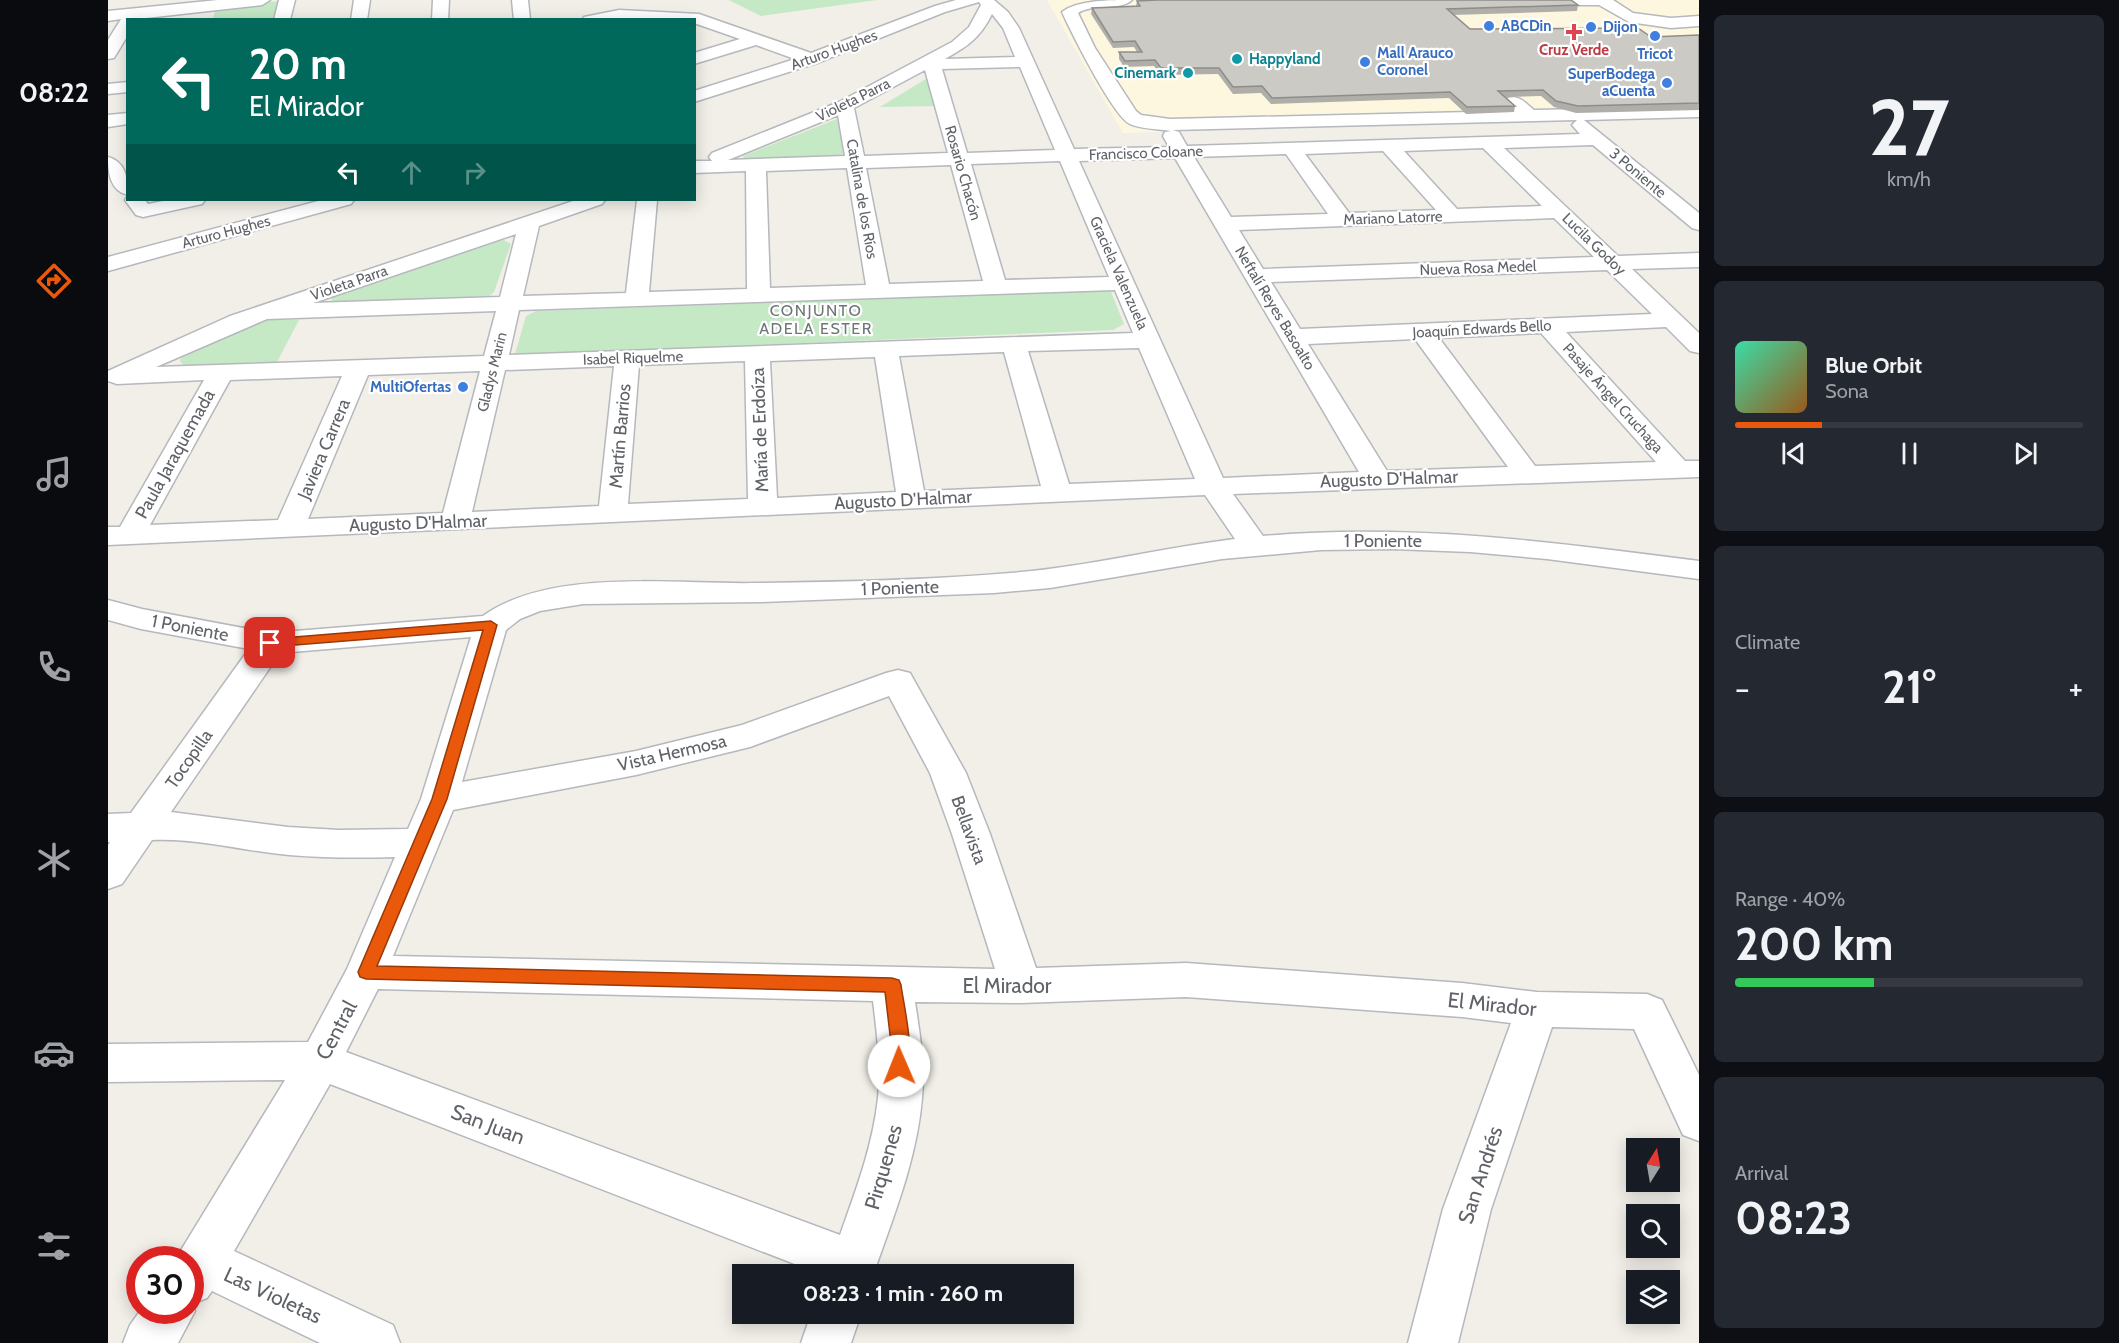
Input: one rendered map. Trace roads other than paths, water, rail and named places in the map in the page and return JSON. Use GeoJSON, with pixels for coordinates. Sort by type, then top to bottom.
{"type":"FeatureCollection","features":[{"type":"Feature","properties":{"kind":"street"},"geometry":{"type":"LineString","coordinates":[[108,16],[129,18],[262,0]]}},
{"type":"Feature","properties":{"kind":"street"},"geometry":{"type":"LineString","coordinates":[[282,18],[287,0]]}},
{"type":"Feature","properties":{"kind":"street"},"geometry":{"type":"LineString","coordinates":[[359,18],[362,0]]}},
{"type":"Feature","properties":{"kind":"street"},"geometry":{"type":"LineString","coordinates":[[440,18],[441,0]]}},
{"type":"Feature","properties":{"kind":"street"},"geometry":{"type":"LineString","coordinates":[[520,0],[522,18]]}},
{"type":"Feature","properties":{"kind":"street"},"geometry":{"type":"LineString","coordinates":[[602,0],[607,16]]}},
{"type":"Feature","properties":{"kind":"street"},"geometry":{"type":"LineString","coordinates":[[1124,0],[1088,4],[1073,8],[1070,12],[1087,48],[1129,115],[1136,120],[1170,125],[1699,112]]}},
{"type":"Feature","properties":{"kind":"street"},"geometry":{"type":"LineString","coordinates":[[1573,0],[1602,0],[1629,17],[1671,22],[1699,21]]}},
{"type":"Feature","properties":{"kind":"street","name":"Arturo Hughes"},"geometry":{"type":"LineString","coordinates":[[696,96],[811,59],[940,9],[982,1]]}},
{"type":"Feature","properties":{"kind":"street","name":"Graciela Valenzuela"},"geometry":{"type":"LineString","coordinates":[[982,1],[1011,28],[1212,485],[1255,546]]}},
{"type":"Feature","properties":{"kind":"street","name":"Violeta Parra"},"geometry":{"type":"LineString","coordinates":[[696,165],[764,141],[845,106],[929,63],[972,35],[980,25],[982,1]]}},
{"type":"Feature","properties":{"kind":"street"},"geometry":{"type":"LineString","coordinates":[[665,17],[679,2]]}},
{"type":"Feature","properties":{"kind":"street"},"geometry":{"type":"LineString","coordinates":[[598,18],[607,16],[672,18]]}},
{"type":"Feature","properties":{"kind":"street"},"geometry":{"type":"LineString","coordinates":[[108,54],[112,39],[126,22]]}},
{"type":"Feature","properties":{"kind":"street"},"geometry":{"type":"LineString","coordinates":[[699,22],[757,39],[811,59]]}},
{"type":"Feature","properties":{"kind":"street"},"geometry":{"type":"LineString","coordinates":[[696,58],[757,39]]}},
{"type":"Feature","properties":{"kind":"street"},"geometry":{"type":"LineString","coordinates":[[929,63],[1026,62]]}},
{"type":"Feature","properties":{"kind":"street","name":"Rosario Chacón"},"geometry":{"type":"LineString","coordinates":[[929,63],[960,159],[996,287]]}},
{"type":"Feature","properties":{"kind":"street"},"geometry":{"type":"LineString","coordinates":[[108,89],[126,87]]}},
{"type":"Feature","properties":{"kind":"street"},"geometry":{"type":"LineString","coordinates":[[1514,102],[1529,116]]}},
{"type":"Feature","properties":{"kind":"street","name":"Catalina de los Ríos"},"geometry":{"type":"LineString","coordinates":[[845,106],[879,291]]}},
{"type":"Feature","properties":{"kind":"street"},"geometry":{"type":"LineString","coordinates":[[108,121],[126,118]]}},
{"type":"Feature","properties":{"kind":"street","name":"3 Poniente"},"geometry":{"type":"LineString","coordinates":[[1577,122],[1699,224]]}},
{"type":"Feature","properties":{"kind":"street","name":"Francisco Coloane"},"geometry":{"type":"LineString","coordinates":[[696,166],[1067,156],[1177,144],[1292,149],[1598,139]]}},
{"type":"Feature","properties":{"kind":"street","name":"Lucila Godoy"},"geometry":{"type":"LineString","coordinates":[[1488,143],[1699,346]]}},
{"type":"Feature","properties":{"kind":"street","name":"Neftalí Reyes Basoalto"},"geometry":{"type":"LineString","coordinates":[[1177,144],[1378,480]]}},
{"type":"Feature","properties":{"kind":"street"},"geometry":{"type":"LineString","coordinates":[[1389,146],[1452,216]]}},
{"type":"Feature","properties":{"kind":"street"},"geometry":{"type":"LineString","coordinates":[[1292,149],[1344,220]]}},
{"type":"Feature","properties":{"kind":"street"},"geometry":{"type":"LineString","coordinates":[[108,163],[126,186]]}},
{"type":"Feature","properties":{"kind":"street"},"geometry":{"type":"LineString","coordinates":[[756,165],[759,295]]}},
{"type":"Feature","properties":{"kind":"street"},"geometry":{"type":"LineString","coordinates":[[136,201],[142,211],[190,201]]}},
{"type":"Feature","properties":{"kind":"street"},"geometry":{"type":"LineString","coordinates":[[260,201],[278,218]]}},
{"type":"Feature","properties":{"kind":"street","name":"Arturo Hughes"},"geometry":{"type":"LineString","coordinates":[[108,264],[340,201]]}},
{"type":"Feature","properties":{"kind":"street","name":"Violeta Parra"},"geometry":{"type":"LineString","coordinates":[[112,378],[215,331],[263,312],[592,201]]}},
{"type":"Feature","properties":{"kind":"street"},"geometry":{"type":"LineString","coordinates":[[636,299],[646,201]]}},
{"type":"Feature","properties":{"kind":"street","name":"Mariano Latorre"},"geometry":{"type":"LineString","coordinates":[[1225,224],[1561,212]]}},
{"type":"Feature","properties":{"kind":"street","name":"Gladys Marin"},"geometry":{"type":"LineString","coordinates":[[455,522],[530,221]]}},
{"type":"Feature","properties":{"kind":"street","name":"Nueva Rosa Medel"},"geometry":{"type":"LineString","coordinates":[[1256,276],[1699,260]]}},
{"type":"Feature","properties":{"kind":"street"},"geometry":{"type":"LineString","coordinates":[[263,312],[1123,283]]}},
{"type":"Feature","properties":{"kind":"street","name":"Joaquín Edwards Bello"},"geometry":{"type":"LineString","coordinates":[[1293,337],[1672,320]]}},
{"type":"Feature","properties":{"kind":"street","name":"Pasaje Ángel Cruchaga"},"geometry":{"type":"LineString","coordinates":[[1548,326],[1689,470]]}},
{"type":"Feature","properties":{"kind":"street"},"geometry":{"type":"LineString","coordinates":[[1422,331],[1528,475]]}},
{"type":"Feature","properties":{"kind":"street","name":"Isabel Riquelme"},"geometry":{"type":"LineString","coordinates":[[112,378],[1149,340]]}},
{"type":"Feature","properties":{"kind":"street"},"geometry":{"type":"LineString","coordinates":[[1014,345],[1057,492]]}},
{"type":"Feature","properties":{"kind":"street"},"geometry":{"type":"LineString","coordinates":[[886,349],[911,500]]}},
{"type":"Feature","properties":{"kind":"street","name":"María de Erdoíza"},"geometry":{"type":"LineString","coordinates":[[757,354],[763,507]]}},
{"type":"Feature","properties":{"kind":"street","name":"Martín Barrios"},"geometry":{"type":"LineString","coordinates":[[613,514],[627,359]]}},
{"type":"Feature","properties":{"kind":"street","name":"Javiera Carrera"},"geometry":{"type":"LineString","coordinates":[[289,529],[358,368]]}},
{"type":"Feature","properties":{"kind":"street","name":"Paula Jaraquemada"},"geometry":{"type":"LineString","coordinates":[[119,536],[221,373]]}},
{"type":"Feature","properties":{"kind":"street","name":"Augusto D'Halmar"},"geometry":{"type":"LineString","coordinates":[[119,536],[1212,485],[1689,470]]}},
{"type":"Feature","properties":{"kind":"street","name":"1 Poniente"},"geometry":{"type":"LineString","coordinates":[[108,610],[141,619],[270,643],[491,625],[517,607],[566,597],[647,592],[759,593],[984,584],[1071,575],[1164,558],[1255,546],[1341,541],[1444,542],[1699,570]]}},
{"type":"Feature","properties":{"kind":"street","name":"Central"},"geometry":{"type":"LineString","coordinates":[[204,1260],[320,1060],[366,972],[439,799],[491,625]]}},
{"type":"Feature","properties":{"kind":"street","name":"Tocopilla"},"geometry":{"type":"LineString","coordinates":[[108,874],[124,828],[270,643]]}},
{"type":"Feature","properties":{"kind":"street","name":"Vista Hermosa"},"geometry":{"type":"LineString","coordinates":[[439,799],[636,763],[750,735],[898,681]]}},
{"type":"Feature","properties":{"kind":"street","name":"Bellavista"},"geometry":{"type":"LineString","coordinates":[[898,681],[948,773],[971,834],[1021,986]]}},
{"type":"Feature","properties":{"kind":"street"},"geometry":{"type":"LineString","coordinates":[[124,828],[176,825],[288,841],[339,844],[422,843]]}},
{"type":"Feature","properties":{"kind":"street","name":"El Mirador"},"geometry":{"type":"LineString","coordinates":[[366,972],[892,985],[1021,986],[1186,980],[1462,1000],[1537,1009],[1647,1012],[1699,1120]]}},
{"type":"Feature","properties":{"kind":"street","name":"Pirquenes"},"geometry":{"type":"LineString","coordinates":[[853,1264],[888,1161],[898,1111],[900,1043],[892,985]]}},
{"type":"Feature","properties":{"kind":"street","name":"San Andrés"},"geometry":{"type":"LineString","coordinates":[[1433,1343],[1467,1209],[1537,1009]]}},
{"type":"Feature","properties":{"kind":"street","name":"San Juan"},"geometry":{"type":"LineString","coordinates":[[108,1063],[320,1060],[838,1264]]}},
{"type":"Feature","properties":{"kind":"street","name":"Las Violetas"},"geometry":{"type":"LineString","coordinates":[[204,1275],[375,1343]]}},
{"type":"Feature","properties":{"kind":"street"},"geometry":{"type":"LineString","coordinates":[[148,1343],[161,1324]]}},
{"type":"Feature","properties":{"kind":"street"},"geometry":{"type":"LineString","coordinates":[[826,1343],[833,1324]]}},
{"type":"Feature","properties":{"kind":"place","name":"ABCDin"},"geometry":{"type":"Point","coordinates":[1489,26]}},
{"type":"Feature","properties":{"kind":"place","name":"Dijon"},"geometry":{"type":"Point","coordinates":[1591,27]}},
{"type":"Feature","properties":{"kind":"place","name":"Cruz Verde"},"geometry":{"type":"Point","coordinates":[1574,32]}},
{"type":"Feature","properties":{"kind":"place","name":"Tricot"},"geometry":{"type":"Point","coordinates":[1655,36]}},
{"type":"Feature","properties":{"kind":"place","name":"Happyland"},"geometry":{"type":"Point","coordinates":[1237,59]}},
{"type":"Feature","properties":{"kind":"place","name":"Mall Arauco Coronel"},"geometry":{"type":"Point","coordinates":[1365,62]}},
{"type":"Feature","properties":{"kind":"place","name":"Cinemark"},"geometry":{"type":"Point","coordinates":[1188,73]}},
{"type":"Feature","properties":{"kind":"place","name":"SuperBodega aCuenta"},"geometry":{"type":"Point","coordinates":[1667,83]}},
{"type":"Feature","properties":{"kind":"place","name":"MultiOfertas"},"geometry":{"type":"Point","coordinates":[463,387]}},
{"type":"Feature","properties":{"kind":"district","name":"CONJUNTO ADELA ESTER"},"geometry":{"type":"Point","coordinates":[816,319]}}]}
